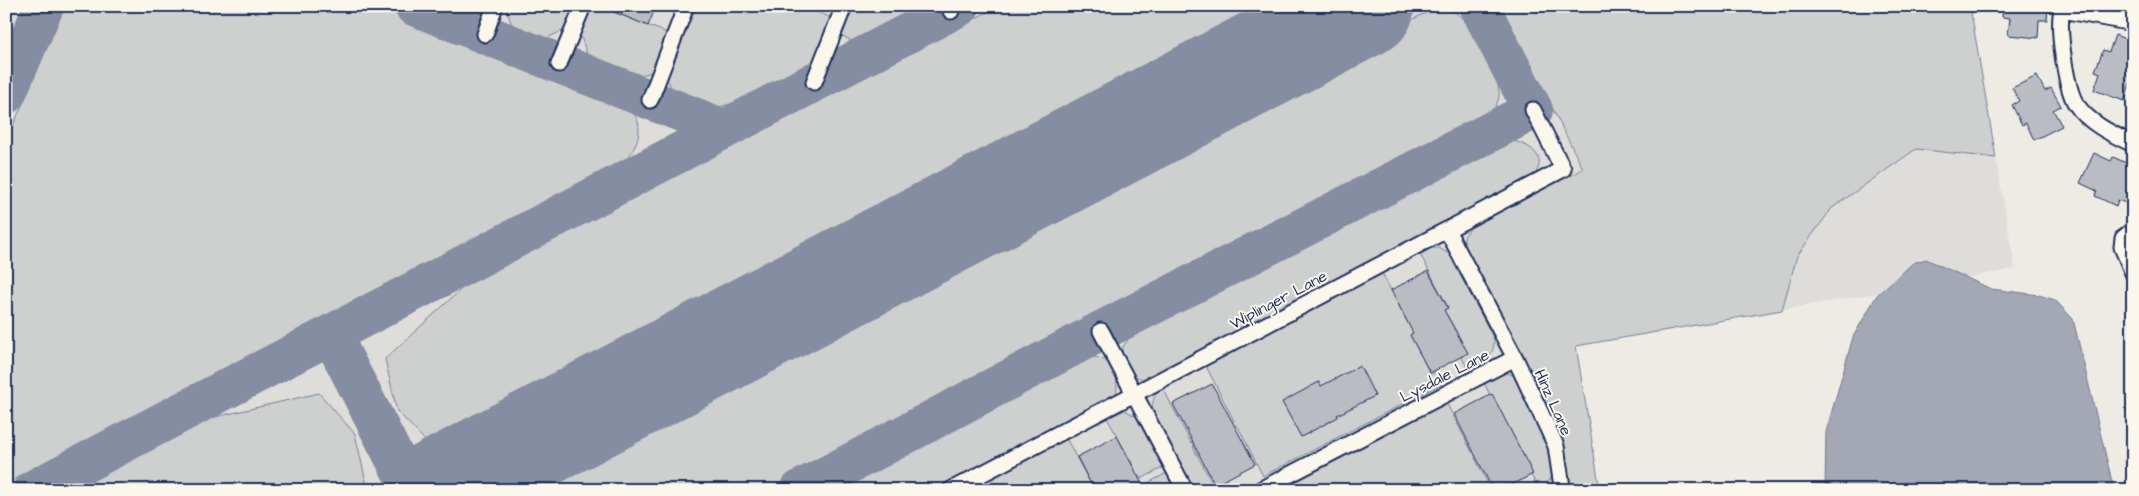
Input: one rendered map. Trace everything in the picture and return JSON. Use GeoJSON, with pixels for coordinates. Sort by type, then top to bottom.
{"type":"FeatureCollection","features":[{"type":"Feature","properties":{"kind":"street"},"geometry":{"type":"LineString","coordinates":[[484,34],[495,6]]}},
{"type":"Feature","properties":{"kind":"street"},"geometry":{"type":"LineString","coordinates":[[559,64],[583,6]]}},
{"type":"Feature","properties":{"kind":"street"},"geometry":{"type":"LineString","coordinates":[[650,100],[686,6]]}},
{"type":"Feature","properties":{"kind":"street"},"geometry":{"type":"LineString","coordinates":[[814,82],[844,6]]}},
{"type":"Feature","properties":{"kind":"street"},"geometry":{"type":"LineString","coordinates":[[2133,23],[2062,8],[2062,57],[2076,104],[2101,128],[2133,144]]}},
{"type":"Feature","properties":{"kind":"street","name":"Wiplinger Lane"},"geometry":{"type":"LineString","coordinates":[[951,490],[1563,169],[1533,110]]}},
{"type":"Feature","properties":{"kind":"street","name":"Lysdale Lane"},"geometry":{"type":"LineString","coordinates":[[1260,490],[1515,358],[1447,230]]}},
{"type":"Feature","properties":{"kind":"street"},"geometry":{"type":"LineString","coordinates":[[2133,230],[2124,238],[2122,246],[2133,273]]}},
{"type":"Feature","properties":{"kind":"street"},"geometry":{"type":"LineString","coordinates":[[1101,331],[1185,490]]}},
{"type":"Feature","properties":{"kind":"street","name":"Hinz Lane"},"geometry":{"type":"LineString","coordinates":[[1515,358],[1556,446],[1562,487],[1558,490]]}},
{"type":"Feature","properties":{"kind":"shaded area"},"geometry":{"type":"Polygon","coordinates":[[[6,6],[1970,6],[2015,269],[1576,346],[1600,490],[6,490],[6,6]]]}},
{"type":"Feature","properties":{"kind":"shaded area"},"geometry":{"type":"Polygon","coordinates":[[[65,6],[380,6],[624,104],[636,116],[639,130],[638,137],[636,145],[627,159],[6,484],[6,142],[65,6]]]}},
{"type":"Feature","properties":{"kind":"shaded area"},"geometry":{"type":"Polygon","coordinates":[[[505,6],[575,6],[566,29],[541,41],[514,31],[505,6]]]}},
{"type":"Feature","properties":{"kind":"shaded area"},"geometry":{"type":"Polygon","coordinates":[[[590,6],[598,6],[670,34],[652,72],[634,77],[589,60],[580,34],[590,6]]]}},
{"type":"Feature","properties":{"kind":"shaded area"},"geometry":{"type":"Polygon","coordinates":[[[695,6],[762,8],[763,6],[802,6],[832,18],[814,61],[735,103],[718,107],[674,93],[666,77],[695,6]]]}},
{"type":"Feature","properties":{"kind":"shaded area"},"geometry":{"type":"Polygon","coordinates":[[[853,6],[922,6],[854,42],[842,36],[853,6]]]}},
{"type":"Feature","properties":{"kind":"shaded area"},"geometry":{"type":"Polygon","coordinates":[[[999,6],[1288,6],[435,451],[397,411],[385,359],[468,283],[999,6]]]}},
{"type":"Feature","properties":{"kind":"shaded area"},"geometry":{"type":"Polygon","coordinates":[[[1501,6],[1970,6],[1996,158],[1916,149],[1832,208],[1797,256],[1782,310],[1576,346],[1600,490],[1570,490],[1561,435],[1464,245],[1464,237],[1471,227],[1583,169],[1501,6]]]}},
{"type":"Feature","properties":{"kind":"shaded area"},"geometry":{"type":"Polygon","coordinates":[[[1437,10],[1452,11],[1462,18],[1477,38],[1490,64],[1499,96],[1496,106],[1486,118],[774,490],[515,490],[1421,15],[1437,10]]]}},
{"type":"Feature","properties":{"kind":"shaded area"},"geometry":{"type":"Polygon","coordinates":[[[1509,140],[1525,145],[1536,153],[1539,158],[1537,171],[1531,179],[1152,377],[1142,379],[1132,375],[1122,357],[1122,348],[1129,338],[1496,145],[1509,140]]]}},
{"type":"Feature","properties":{"kind":"shaded area"},"geometry":{"type":"Polygon","coordinates":[[[1431,248],[1439,248],[1449,254],[1494,339],[1490,355],[1479,364],[1468,369],[1461,356],[1467,352],[1447,315],[1410,335],[1431,374],[1437,371],[1443,383],[1263,476],[1237,425],[1193,447],[1216,490],[1193,490],[1152,409],[1156,394],[1163,388],[1191,443],[1234,421],[1206,366],[1382,273],[1410,327],[1448,307],[1420,254],[1431,248]]]}},
{"type":"Feature","properties":{"kind":"shaded area"},"geometry":{"type":"Polygon","coordinates":[[[1926,259],[1991,289],[2039,295],[2055,300],[2073,319],[2114,490],[1825,490],[1826,432],[1853,337],[1877,295],[1913,263],[1926,259]]]}},
{"type":"Feature","properties":{"kind":"shaded area"},"geometry":{"type":"Polygon","coordinates":[[[1091,357],[1099,358],[1110,364],[1114,369],[1117,381],[1116,396],[1098,406],[936,490],[837,490],[1091,357]]]}},
{"type":"Feature","properties":{"kind":"shaded area"},"geometry":{"type":"Polygon","coordinates":[[[1505,372],[1513,375],[1549,447],[1553,473],[1541,490],[1539,490],[1512,438],[1475,458],[1491,490],[1275,490],[1445,400],[1472,452],[1509,433],[1483,381],[1505,372]]]}},
{"type":"Feature","properties":{"kind":"shaded area"},"geometry":{"type":"Polygon","coordinates":[[[319,393],[355,434],[367,486],[360,490],[72,490],[211,418],[319,393]]]}},
{"type":"Feature","properties":{"kind":"shaded area"},"geometry":{"type":"Polygon","coordinates":[[[1125,410],[1138,418],[1164,467],[1141,479],[1138,475],[1110,490],[1096,490],[1135,469],[1107,418],[1125,410]]]}},
{"type":"Feature","properties":{"kind":"shaded area"},"geometry":{"type":"Polygon","coordinates":[[[1066,438],[1094,490],[968,490],[1066,438]]]}},
{"type":"Feature","properties":{"kind":"shaded area"},"geometry":{"type":"Polygon","coordinates":[[[1167,473],[1176,490],[1147,490],[1144,485],[1167,473]]]}},
{"type":"Feature","properties":{"kind":"building"},"geometry":{"type":"Polygon","coordinates":[[[600,6],[656,6],[648,26],[600,6]]]}},
{"type":"Feature","properties":{"kind":"building"},"geometry":{"type":"Polygon","coordinates":[[[2003,6],[2048,6],[2047,20],[2039,20],[2038,38],[2008,35],[2010,18],[2002,17],[2003,6]]]}},
{"type":"Feature","properties":{"kind":"building"},"geometry":{"type":"Polygon","coordinates":[[[2115,35],[2133,42],[2133,85],[2130,84],[2124,101],[2094,90],[2100,73],[2095,71],[2103,50],[2109,52],[2115,35]]]}},
{"type":"Feature","properties":{"kind":"building"},"geometry":{"type":"Polygon","coordinates":[[[2037,76],[2045,91],[2051,88],[2061,106],[2053,110],[2062,126],[2034,140],[2026,123],[2022,125],[2012,105],[2019,101],[2012,88],[2037,76]]]}},
{"type":"Feature","properties":{"kind":"building"},"geometry":{"type":"Polygon","coordinates":[[[2094,153],[2111,161],[2113,157],[2133,166],[2133,206],[2118,200],[2116,206],[2095,196],[2097,191],[2080,183],[2094,153]]]}},
{"type":"Feature","properties":{"kind":"building"},"geometry":{"type":"Polygon","coordinates":[[[1428,271],[1448,308],[1444,310],[1468,353],[1430,373],[1410,335],[1413,333],[1391,290],[1428,271]]]}},
{"type":"Feature","properties":{"kind":"building"},"geometry":{"type":"Polygon","coordinates":[[[1360,366],[1375,396],[1337,415],[1338,417],[1301,437],[1282,402],[1319,382],[1321,386],[1360,366]]]}},
{"type":"Feature","properties":{"kind":"building"},"geometry":{"type":"Polygon","coordinates":[[[1212,384],[1255,464],[1215,485],[1173,404],[1212,384]]]}},
{"type":"Feature","properties":{"kind":"building"},"geometry":{"type":"Polygon","coordinates":[[[1492,394],[1533,474],[1502,490],[1493,490],[1454,414],[1492,394]]]}},
{"type":"Feature","properties":{"kind":"building"},"geometry":{"type":"Polygon","coordinates":[[[1117,436],[1145,490],[1094,490],[1077,457],[1117,436]]]}},
{"type":"Feature","properties":{"kind":"taxiway"},"geometry":{"type":"LineString","coordinates":[[6,94],[44,6]]}},
{"type":"Feature","properties":{"kind":"taxiway"},"geometry":{"type":"LineString","coordinates":[[414,6],[724,129]]}},
{"type":"Feature","properties":{"kind":"taxiway"},"geometry":{"type":"LineString","coordinates":[[33,490],[960,6]]}},
{"type":"Feature","properties":{"kind":"taxiway"},"geometry":{"type":"LineString","coordinates":[[800,490],[1101,331],[1533,110],[1479,6]]}},
{"type":"Feature","properties":{"kind":"taxiway"},"geometry":{"type":"LineString","coordinates":[[331,334],[411,490]]}},
{"type":"Feature","properties":{"kind":"runway"},"geometry":{"type":"LineString","coordinates":[[438,490],[1364,6]]}}]}
